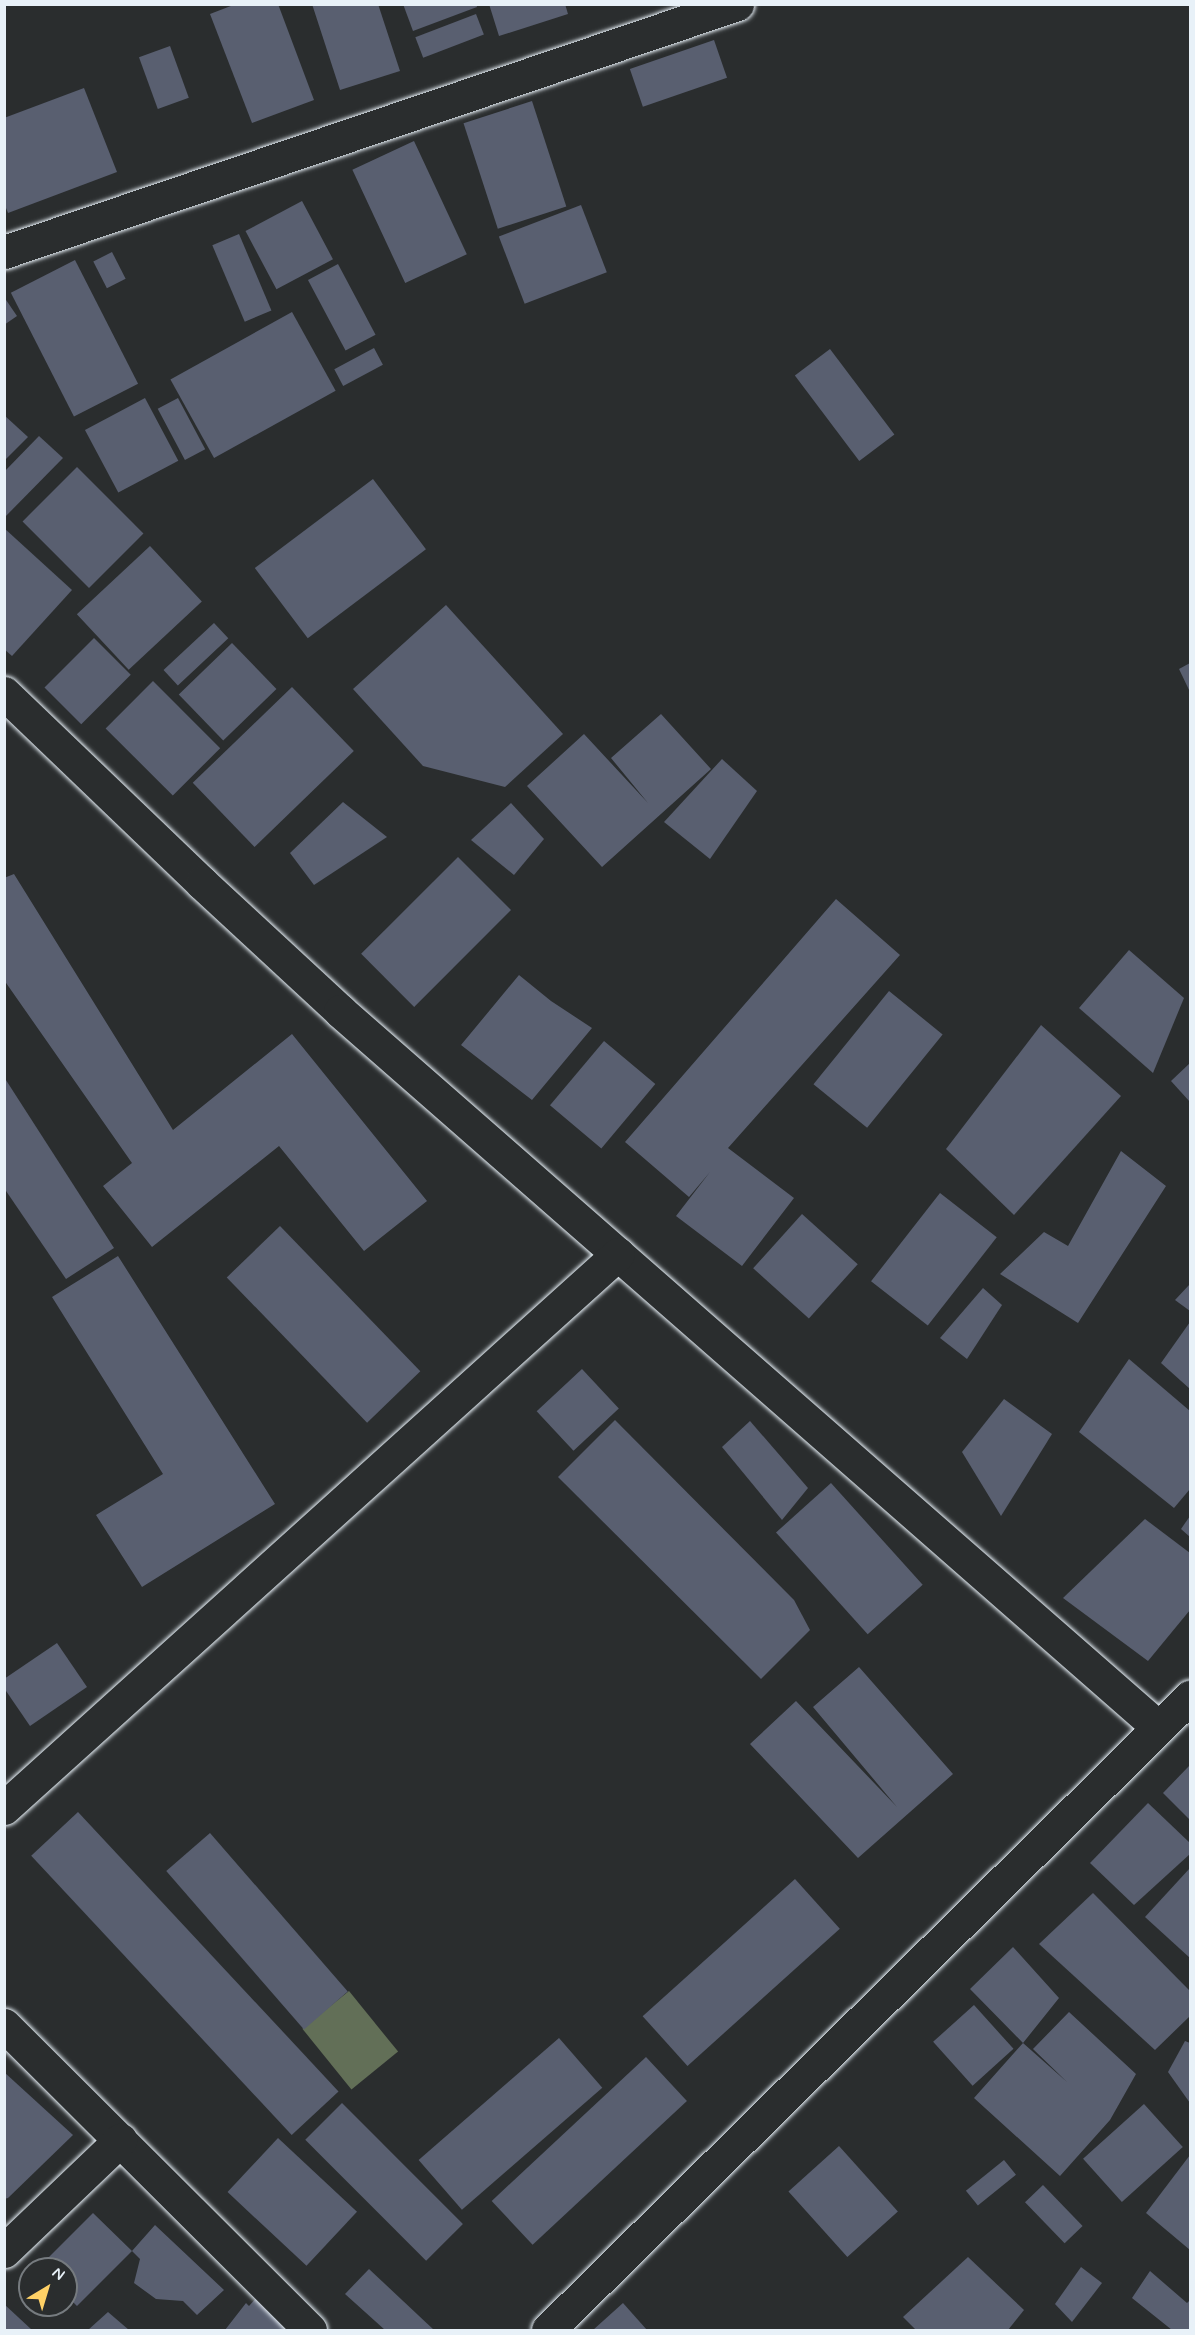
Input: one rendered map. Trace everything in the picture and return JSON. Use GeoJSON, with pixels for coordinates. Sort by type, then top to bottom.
{"type":"FeatureCollection","features":[{"type":"Feature","properties":{"kind":"street"},"geometry":{"type":"LineString","coordinates":[[4,252],[738,4]]}},
{"type":"Feature","properties":{"kind":"street"},"geometry":{"type":"LineString","coordinates":[[4,693],[202,883],[340,1011],[1158,1727]]}},
{"type":"Feature","properties":{"kind":"street"},"geometry":{"type":"LineString","coordinates":[[4,1808],[618,1254]]}},
{"type":"Feature","properties":{"kind":"street"},"geometry":{"type":"LineString","coordinates":[[548,2331],[1158,1727],[1191,1697]]}},
{"type":"Feature","properties":{"kind":"street"},"geometry":{"type":"LineString","coordinates":[[4,2025],[310,2331]]}},
{"type":"Feature","properties":{"kind":"street"},"geometry":{"type":"LineString","coordinates":[[4,2251],[120,2140]]}},
{"type":"Feature","properties":{"kind":"green space"},"geometry":{"type":"Polygon","coordinates":[[[349,1991],[398,2052],[351,2089],[302,2029],[349,1991]]]}},
{"type":"Feature","properties":{"kind":"building"},"geometry":{"type":"Polygon","coordinates":[[[236,4],[278,4],[314,100],[252,123],[210,14],[236,4]]]}},
{"type":"Feature","properties":{"kind":"building"},"geometry":{"type":"Polygon","coordinates":[[[312,4],[378,4],[400,71],[340,90],[312,4]]]}},
{"type":"Feature","properties":{"kind":"building"},"geometry":{"type":"Polygon","coordinates":[[[403,4],[476,4],[477,7],[413,31],[403,4]]]}},
{"type":"Feature","properties":{"kind":"building"},"geometry":{"type":"Polygon","coordinates":[[[489,4],[565,4],[568,14],[499,36],[489,4]]]}},
{"type":"Feature","properties":{"kind":"building"},"geometry":{"type":"Polygon","coordinates":[[[476,14],[484,35],[423,58],[415,37],[476,14]]]}},
{"type":"Feature","properties":{"kind":"building"},"geometry":{"type":"Polygon","coordinates":[[[714,40],[727,78],[643,107],[630,69],[714,40]]]}},
{"type":"Feature","properties":{"kind":"building"},"geometry":{"type":"Polygon","coordinates":[[[170,46],[189,98],[158,109],[139,57],[170,46]]]}},
{"type":"Feature","properties":{"kind":"building"},"geometry":{"type":"Polygon","coordinates":[[[84,88],[117,172],[8,213],[4,203],[4,118],[84,88]]]}},
{"type":"Feature","properties":{"kind":"building"},"geometry":{"type":"Polygon","coordinates":[[[532,101],[566,207],[498,229],[464,123],[532,101]]]}},
{"type":"Feature","properties":{"kind":"building"},"geometry":{"type":"Polygon","coordinates":[[[414,141],[467,254],[405,283],[352,170],[414,141]]]}},
{"type":"Feature","properties":{"kind":"building"},"geometry":{"type":"Polygon","coordinates":[[[302,201],[333,259],[276,289],[245,231],[302,201]]]}},
{"type":"Feature","properties":{"kind":"building"},"geometry":{"type":"Polygon","coordinates":[[[581,205],[607,272],[525,304],[499,237],[581,205]]]}},
{"type":"Feature","properties":{"kind":"building"},"geometry":{"type":"Polygon","coordinates":[[[239,234],[271,310],[245,322],[212,245],[239,234]]]}},
{"type":"Feature","properties":{"kind":"building"},"geometry":{"type":"Polygon","coordinates":[[[112,252],[126,279],[107,288],[93,262],[112,252]]]}},
{"type":"Feature","properties":{"kind":"building"},"geometry":{"type":"Polygon","coordinates":[[[75,260],[138,384],[74,417],[11,293],[75,260]]]}},
{"type":"Feature","properties":{"kind":"building"},"geometry":{"type":"Polygon","coordinates":[[[338,264],[376,335],[346,351],[308,280],[338,264]]]}},
{"type":"Feature","properties":{"kind":"building"},"geometry":{"type":"Polygon","coordinates":[[[4,297],[17,316],[4,325],[4,297]]]}},
{"type":"Feature","properties":{"kind":"building"},"geometry":{"type":"Polygon","coordinates":[[[292,312],[336,391],[214,458],[170,379],[292,312]]]}},
{"type":"Feature","properties":{"kind":"building"},"geometry":{"type":"Polygon","coordinates":[[[374,348],[383,365],[343,386],[334,369],[374,348]]]}},
{"type":"Feature","properties":{"kind":"building"},"geometry":{"type":"Polygon","coordinates":[[[830,349],[894,434],[859,461],[795,375],[830,349]]]}},
{"type":"Feature","properties":{"kind":"building"},"geometry":{"type":"Polygon","coordinates":[[[145,398],[178,461],[118,493],[85,430],[145,398]]]}},
{"type":"Feature","properties":{"kind":"building"},"geometry":{"type":"Polygon","coordinates":[[[178,398],[205,449],[185,460],[158,409],[178,398]]]}},
{"type":"Feature","properties":{"kind":"building"},"geometry":{"type":"Polygon","coordinates":[[[4,415],[28,437],[4,461],[4,415]]]}},
{"type":"Feature","properties":{"kind":"building"},"geometry":{"type":"Polygon","coordinates":[[[39,436],[63,458],[4,518],[4,472],[39,436]]]}},
{"type":"Feature","properties":{"kind":"building"},"geometry":{"type":"Polygon","coordinates":[[[77,467],[143,533],[89,588],[23,521],[77,467]]]}},
{"type":"Feature","properties":{"kind":"building"},"geometry":{"type":"Polygon","coordinates":[[[373,479],[426,549],[308,638],[255,568],[373,479]]]}},
{"type":"Feature","properties":{"kind":"building"},"geometry":{"type":"Polygon","coordinates":[[[4,528],[72,590],[12,656],[4,649],[4,528]]]}},
{"type":"Feature","properties":{"kind":"building"},"geometry":{"type":"Polygon","coordinates":[[[150,546],[202,602],[129,670],[77,614],[150,546]]]}},
{"type":"Feature","properties":{"kind":"building"},"geometry":{"type":"Polygon","coordinates":[[[446,605],[563,734],[505,787],[423,766],[353,689],[446,605]]]}},
{"type":"Feature","properties":{"kind":"building"},"geometry":{"type":"Polygon","coordinates":[[[214,623],[228,638],[178,685],[164,670],[214,623]]]}},
{"type":"Feature","properties":{"kind":"building"},"geometry":{"type":"Polygon","coordinates":[[[94,638],[131,675],[81,724],[45,687],[94,638]]]}},
{"type":"Feature","properties":{"kind":"building"},"geometry":{"type":"Polygon","coordinates":[[[232,643],[276,689],[223,740],[179,694],[232,643]]]}},
{"type":"Feature","properties":{"kind":"building"},"geometry":{"type":"Polygon","coordinates":[[[1190,663],[1190,692],[1179,669],[1190,663]]]}},
{"type":"Feature","properties":{"kind":"building"},"geometry":{"type":"Polygon","coordinates":[[[153,681],[220,748],[173,796],[106,728],[153,681]]]}},
{"type":"Feature","properties":{"kind":"building"},"geometry":{"type":"Polygon","coordinates":[[[292,687],[354,751],[255,847],[193,783],[292,687]]]}},
{"type":"Feature","properties":{"kind":"building"},"geometry":{"type":"Polygon","coordinates":[[[661,714],[711,769],[602,867],[527,786],[584,734],[648,803],[611,758],[661,714]]]}},
{"type":"Feature","properties":{"kind":"building"},"geometry":{"type":"Polygon","coordinates":[[[722,759],[757,791],[710,859],[664,822],[722,759]]]}},
{"type":"Feature","properties":{"kind":"building"},"geometry":{"type":"Polygon","coordinates":[[[343,802],[387,837],[314,885],[290,853],[343,802]]]}},
{"type":"Feature","properties":{"kind":"building"},"geometry":{"type":"Polygon","coordinates":[[[511,803],[544,839],[514,875],[471,840],[511,803]]]}},
{"type":"Feature","properties":{"kind":"building"},"geometry":{"type":"Polygon","coordinates":[[[458,857],[511,910],[414,1007],[361,954],[458,857]]]}},
{"type":"Feature","properties":{"kind":"building"},"geometry":{"type":"Polygon","coordinates":[[[14,874],[173,1130],[292,1034],[427,1201],[364,1251],[279,1146],[152,1247],[103,1186],[132,1163],[4,980],[4,878],[14,874]]]}},
{"type":"Feature","properties":{"kind":"building"},"geometry":{"type":"Polygon","coordinates":[[[836,899],[900,955],[728,1148],[794,1198],[742,1266],[676,1216],[710,1172],[689,1197],[625,1142],[836,899]]]}},
{"type":"Feature","properties":{"kind":"building"},"geometry":{"type":"Polygon","coordinates":[[[1129,950],[1184,998],[1153,1073],[1079,1008],[1129,950]]]}},
{"type":"Feature","properties":{"kind":"building"},"geometry":{"type":"Polygon","coordinates":[[[519,975],[551,1001],[592,1028],[532,1100],[461,1045],[519,975]]]}},
{"type":"Feature","properties":{"kind":"building"},"geometry":{"type":"Polygon","coordinates":[[[889,991],[943,1034],[867,1128],[813,1084],[889,991]]]}},
{"type":"Feature","properties":{"kind":"building"},"geometry":{"type":"Polygon","coordinates":[[[1041,1025],[1121,1096],[1014,1215],[946,1149],[1041,1025]]]}},
{"type":"Feature","properties":{"kind":"building"},"geometry":{"type":"Polygon","coordinates":[[[604,1041],[655,1084],[601,1148],[550,1105],[604,1041]]]}},
{"type":"Feature","properties":{"kind":"building"},"geometry":{"type":"Polygon","coordinates":[[[1190,1063],[1190,1102],[1171,1081],[1190,1063]]]}},
{"type":"Feature","properties":{"kind":"building"},"geometry":{"type":"Polygon","coordinates":[[[4,1077],[114,1248],[66,1279],[4,1188],[4,1077]]]}},
{"type":"Feature","properties":{"kind":"building"},"geometry":{"type":"Polygon","coordinates":[[[1121,1151],[1166,1186],[1078,1323],[1000,1274],[1044,1232],[1068,1246],[1121,1151]]]}},
{"type":"Feature","properties":{"kind":"building"},"geometry":{"type":"Polygon","coordinates":[[[940,1193],[997,1237],[928,1326],[871,1281],[940,1193]]]}},
{"type":"Feature","properties":{"kind":"building"},"geometry":{"type":"Polygon","coordinates":[[[802,1214],[858,1264],[809,1318],[753,1268],[802,1214]]]}},
{"type":"Feature","properties":{"kind":"building"},"geometry":{"type":"Polygon","coordinates":[[[280,1226],[420,1371],[367,1423],[227,1277],[280,1226]]]}},
{"type":"Feature","properties":{"kind":"building"},"geometry":{"type":"Polygon","coordinates":[[[118,1256],[275,1504],[142,1587],[96,1515],[163,1474],[52,1297],[118,1256]]]}},
{"type":"Feature","properties":{"kind":"building"},"geometry":{"type":"Polygon","coordinates":[[[1190,1284],[1190,1311],[1175,1300],[1190,1284]]]}},
{"type":"Feature","properties":{"kind":"building"},"geometry":{"type":"Polygon","coordinates":[[[983,1288],[1002,1305],[967,1359],[940,1338],[983,1288]]]}},
{"type":"Feature","properties":{"kind":"building"},"geometry":{"type":"Polygon","coordinates":[[[1190,1322],[1190,1389],[1161,1363],[1190,1322]]]}},
{"type":"Feature","properties":{"kind":"building"},"geometry":{"type":"Polygon","coordinates":[[[1129,1359],[1190,1411],[1190,1489],[1174,1508],[1079,1432],[1129,1359]]]}},
{"type":"Feature","properties":{"kind":"building"},"geometry":{"type":"Polygon","coordinates":[[[582,1369],[619,1408],[573,1451],[537,1411],[582,1369]]]}},
{"type":"Feature","properties":{"kind":"building"},"geometry":{"type":"Polygon","coordinates":[[[1004,1399],[1052,1434],[1001,1516],[962,1452],[1004,1399]]]}},
{"type":"Feature","properties":{"kind":"building"},"geometry":{"type":"Polygon","coordinates":[[[615,1420],[794,1600],[810,1630],[761,1679],[558,1477],[615,1420]]]}},
{"type":"Feature","properties":{"kind":"building"},"geometry":{"type":"Polygon","coordinates":[[[750,1421],[808,1488],[782,1520],[722,1447],[750,1421]]]}},
{"type":"Feature","properties":{"kind":"building"},"geometry":{"type":"Polygon","coordinates":[[[831,1483],[923,1585],[868,1634],[776,1533],[831,1483]]]}},
{"type":"Feature","properties":{"kind":"building"},"geometry":{"type":"Polygon","coordinates":[[[1190,1516],[1190,1537],[1181,1529],[1190,1516]]]}},
{"type":"Feature","properties":{"kind":"building"},"geometry":{"type":"Polygon","coordinates":[[[1145,1519],[1190,1553],[1190,1610],[1148,1661],[1063,1598],[1145,1519]]]}},
{"type":"Feature","properties":{"kind":"building"},"geometry":{"type":"Polygon","coordinates":[[[57,1643],[87,1687],[30,1726],[4,1688],[4,1679],[57,1643]]]}},
{"type":"Feature","properties":{"kind":"building"},"geometry":{"type":"Polygon","coordinates":[[[859,1667],[953,1774],[858,1858],[750,1744],[796,1701],[897,1807],[813,1707],[859,1667]]]}},
{"type":"Feature","properties":{"kind":"building"},"geometry":{"type":"Polygon","coordinates":[[[1190,1765],[1190,1820],[1163,1793],[1190,1765]]]}},
{"type":"Feature","properties":{"kind":"building"},"geometry":{"type":"Polygon","coordinates":[[[1148,1803],[1190,1843],[1190,1854],[1134,1905],[1090,1863],[1148,1803]]]}},
{"type":"Feature","properties":{"kind":"building"},"geometry":{"type":"Polygon","coordinates":[[[78,1812],[339,2091],[292,2135],[31,1856],[78,1812]]]}},
{"type":"Feature","properties":{"kind":"building"},"geometry":{"type":"Polygon","coordinates":[[[210,1833],[348,1991],[304,2030],[166,1871],[210,1833]]]}},
{"type":"Feature","properties":{"kind":"building"},"geometry":{"type":"Polygon","coordinates":[[[1190,1868],[1190,1958],[1145,1917],[1190,1868]]]}},
{"type":"Feature","properties":{"kind":"building"},"geometry":{"type":"Polygon","coordinates":[[[795,1879],[840,1929],[687,2066],[643,2016],[795,1879]]]}},
{"type":"Feature","properties":{"kind":"building"},"geometry":{"type":"Polygon","coordinates":[[[1093,1893],[1190,1991],[1190,2016],[1155,2050],[1039,1944],[1093,1893]]]}},
{"type":"Feature","properties":{"kind":"building"},"geometry":{"type":"Polygon","coordinates":[[[1013,1947],[1059,1998],[1023,2043],[970,1989],[1013,1947]]]}},
{"type":"Feature","properties":{"kind":"building"},"geometry":{"type":"Polygon","coordinates":[[[974,2005],[1013,2049],[973,2086],[933,2042],[974,2005]]]}},
{"type":"Feature","properties":{"kind":"building"},"geometry":{"type":"Polygon","coordinates":[[[1069,2012],[1136,2074],[1110,2120],[1060,2176],[974,2098],[1023,2043],[1067,2082],[1033,2049],[1069,2012]]]}},
{"type":"Feature","properties":{"kind":"building"},"geometry":{"type":"Polygon","coordinates":[[[559,2038],[602,2088],[462,2210],[419,2160],[559,2038]]]}},
{"type":"Feature","properties":{"kind":"building"},"geometry":{"type":"Polygon","coordinates":[[[1185,2041],[1190,2043],[1190,2103],[1168,2072],[1185,2041]]]}},
{"type":"Feature","properties":{"kind":"building"},"geometry":{"type":"Polygon","coordinates":[[[646,2057],[687,2101],[533,2245],[492,2201],[646,2057]]]}},
{"type":"Feature","properties":{"kind":"building"},"geometry":{"type":"Polygon","coordinates":[[[4,2072],[73,2135],[8,2198],[4,2199],[4,2072]]]}},
{"type":"Feature","properties":{"kind":"building"},"geometry":{"type":"Polygon","coordinates":[[[342,2103],[463,2224],[426,2261],[305,2140],[342,2103]]]}},
{"type":"Feature","properties":{"kind":"building"},"geometry":{"type":"Polygon","coordinates":[[[1144,2104],[1183,2147],[1122,2202],[1083,2159],[1144,2104]]]}},
{"type":"Feature","properties":{"kind":"building"},"geometry":{"type":"Polygon","coordinates":[[[278,2138],[357,2212],[307,2266],[228,2192],[278,2138]]]}},
{"type":"Feature","properties":{"kind":"building"},"geometry":{"type":"Polygon","coordinates":[[[839,2146],[898,2211],[847,2257],[788,2192],[839,2146]]]}},
{"type":"Feature","properties":{"kind":"building"},"geometry":{"type":"Polygon","coordinates":[[[1190,2155],[1190,2250],[1146,2213],[1190,2155]]]}},
{"type":"Feature","properties":{"kind":"building"},"geometry":{"type":"Polygon","coordinates":[[[1004,2160],[1016,2175],[978,2206],[966,2191],[1004,2160]]]}},
{"type":"Feature","properties":{"kind":"building"},"geometry":{"type":"Polygon","coordinates":[[[1043,2185],[1083,2226],[1065,2243],[1025,2202],[1043,2185]]]}},
{"type":"Feature","properties":{"kind":"building"},"geometry":{"type":"Polygon","coordinates":[[[93,2213],[132,2251],[78,2305],[78,2257],[49,2257],[93,2213]]]}},
{"type":"Feature","properties":{"kind":"building"},"geometry":{"type":"Polygon","coordinates":[[[155,2225],[224,2290],[197,2315],[183,2301],[156,2299],[134,2283],[140,2259],[132,2251],[155,2225]]]}},
{"type":"Feature","properties":{"kind":"building"},"geometry":{"type":"Polygon","coordinates":[[[968,2257],[1024,2310],[1008,2330],[916,2330],[903,2317],[968,2257]]]}},
{"type":"Feature","properties":{"kind":"building"},"geometry":{"type":"Polygon","coordinates":[[[1081,2267],[1102,2283],[1072,2322],[1055,2304],[1081,2267]]]}},
{"type":"Feature","properties":{"kind":"building"},"geometry":{"type":"Polygon","coordinates":[[[369,2269],[434,2330],[385,2330],[345,2294],[369,2269]]]}},
{"type":"Feature","properties":{"kind":"building"},"geometry":{"type":"Polygon","coordinates":[[[1150,2271],[1187,2303],[1190,2300],[1190,2330],[1172,2330],[1132,2298],[1150,2271]]]}},
{"type":"Feature","properties":{"kind":"building"},"geometry":{"type":"Polygon","coordinates":[[[259,2295],[291,2330],[225,2330],[246,2303],[249,2306],[259,2295]]]}},
{"type":"Feature","properties":{"kind":"building"},"geometry":{"type":"Polygon","coordinates":[[[623,2303],[647,2330],[593,2330],[623,2303]]]}},
{"type":"Feature","properties":{"kind":"building"},"geometry":{"type":"Polygon","coordinates":[[[4,2304],[32,2330],[4,2330],[4,2304]]]}},
{"type":"Feature","properties":{"kind":"building"},"geometry":{"type":"Polygon","coordinates":[[[108,2312],[129,2330],[88,2330],[108,2312]]]}}]}
